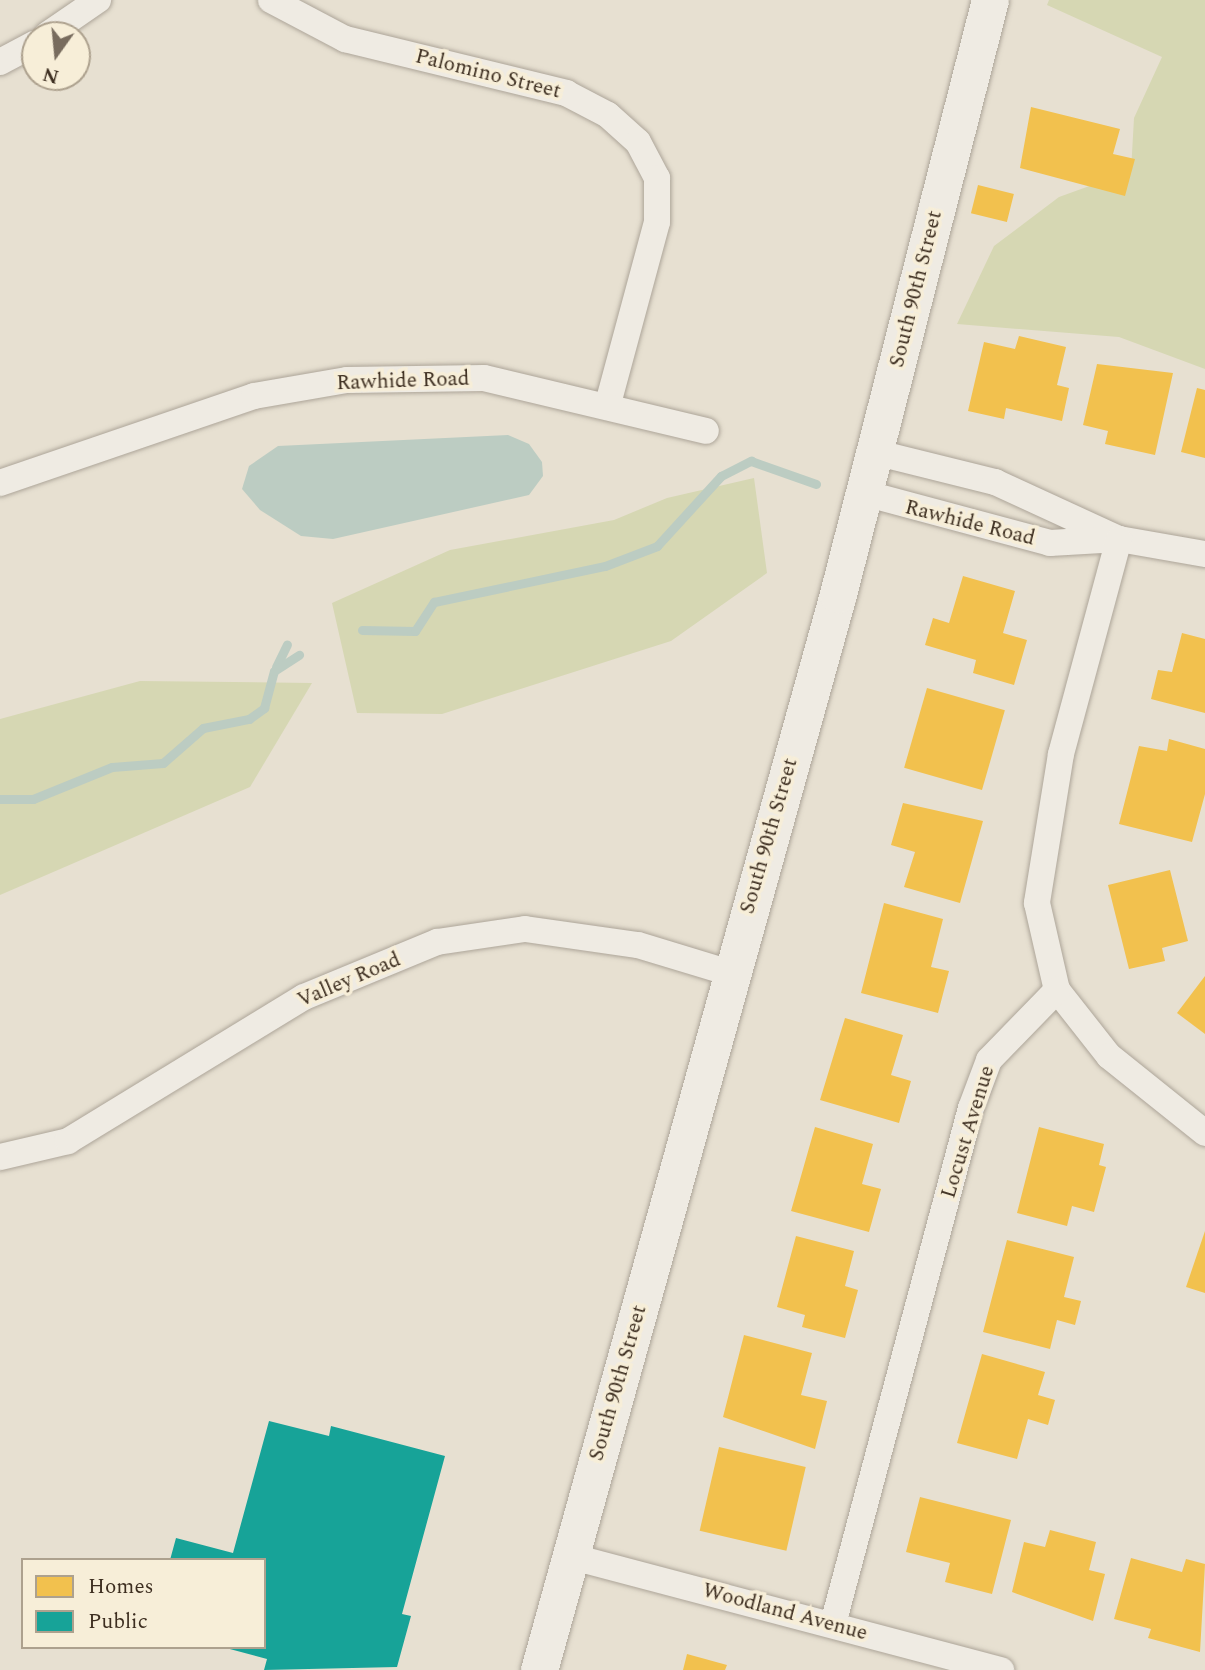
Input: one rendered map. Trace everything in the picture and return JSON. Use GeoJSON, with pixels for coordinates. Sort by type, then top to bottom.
{"type":"FeatureCollection","features":[{"type":"Feature","properties":{"kind":"street"},"geometry":{"type":"LineString","coordinates":[[67,21],[98,0]]}},
{"type":"Feature","properties":{"kind":"street","name":"Palomino Street"},"geometry":{"type":"LineString","coordinates":[[271,0],[345,39],[566,93],[608,115],[638,142],[657,178],[657,222],[608,404]]}},
{"type":"Feature","properties":{"kind":"street","name":"South 90th Street"},"geometry":{"type":"LineString","coordinates":[[538,1670],[864,493],[990,0]]}},
{"type":"Feature","properties":{"kind":"street"},"geometry":{"type":"LineString","coordinates":[[0,62],[21,51]]}},
{"type":"Feature","properties":{"kind":"street","name":"Rawhide Road"},"geometry":{"type":"LineString","coordinates":[[0,483],[254,396],[347,380],[484,378],[608,404],[706,431]]}},
{"type":"Feature","properties":{"kind":"street","name":"Rawhide Road"},"geometry":{"type":"LineString","coordinates":[[874,452],[995,482],[1119,539]]}},
{"type":"Feature","properties":{"kind":"street","name":"Rawhide Road"},"geometry":{"type":"LineString","coordinates":[[864,493],[1050,543],[1119,539],[1205,554]]}},
{"type":"Feature","properties":{"kind":"street"},"geometry":{"type":"LineString","coordinates":[[1119,539],[1044,838],[1037,903],[1057,990],[1109,1056],[1205,1133]]}},
{"type":"Feature","properties":{"kind":"street","name":"Valley Road"},"geometry":{"type":"LineString","coordinates":[[0,1157],[68,1141],[304,997],[438,942],[525,929],[638,945],[730,973]]}},
{"type":"Feature","properties":{"kind":"street","name":"Locust Avenue"},"geometry":{"type":"LineString","coordinates":[[833,1624],[971,1108],[989,1060],[1057,990]]}},
{"type":"Feature","properties":{"kind":"street","name":"Woodland Avenue"},"geometry":{"type":"LineString","coordinates":[[569,1556],[1001,1670]]}},
{"type":"Feature","properties":{"kind":"green space"},"geometry":{"type":"Polygon","coordinates":[[[1049,0],[1205,0],[1205,369],[1119,337],[957,324],[994,246],[1059,197],[1131,171],[1134,118],[1162,57],[1047,5],[1049,0]]]}},
{"type":"Feature","properties":{"kind":"green space"},"geometry":{"type":"Polygon","coordinates":[[[754,478],[767,573],[671,641],[442,714],[357,713],[332,603],[450,550],[614,520],[667,498],[754,478]]]}},
{"type":"Feature","properties":{"kind":"green space"},"geometry":{"type":"Polygon","coordinates":[[[140,681],[312,683],[250,787],[0,895],[0,719],[140,681]]]}},
{"type":"Feature","properties":{"kind":"shaded area"},"geometry":{"type":"Polygon","coordinates":[[[508,435],[529,444],[542,462],[543,476],[529,495],[333,539],[301,536],[260,510],[242,489],[249,466],[278,446],[508,435]]]}},
{"type":"Feature","properties":{"kind":"building: Homes"},"geometry":{"type":"Polygon","coordinates":[[[1031,107],[1120,129],[1113,154],[1135,159],[1125,196],[1020,168],[1031,107]]]}},
{"type":"Feature","properties":{"kind":"building: Homes"},"geometry":{"type":"Polygon","coordinates":[[[978,185],[1014,194],[1007,222],[971,213],[978,185]]]}},
{"type":"Feature","properties":{"kind":"building: Homes"},"geometry":{"type":"Polygon","coordinates":[[[1019,336],[1066,347],[1057,385],[1069,388],[1062,421],[1006,408],[1004,419],[968,411],[984,342],[1015,349],[1019,336]]]}},
{"type":"Feature","properties":{"kind":"building: Homes"},"geometry":{"type":"Polygon","coordinates":[[[1097,364],[1173,373],[1155,455],[1105,444],[1108,431],[1083,425],[1097,364]]]}},
{"type":"Feature","properties":{"kind":"building: Homes"},"geometry":{"type":"Polygon","coordinates":[[[1197,388],[1205,390],[1205,458],[1181,452],[1197,388]]]}},
{"type":"Feature","properties":{"kind":"building: Homes"},"geometry":{"type":"Polygon","coordinates":[[[963,576],[1015,591],[1003,633],[1027,640],[1014,685],[973,673],[976,660],[925,645],[933,618],[949,623],[963,576]]]}},
{"type":"Feature","properties":{"kind":"building: Homes"},"geometry":{"type":"Polygon","coordinates":[[[1182,633],[1205,639],[1205,713],[1151,699],[1158,670],[1172,672],[1182,633]]]}},
{"type":"Feature","properties":{"kind":"building: Homes"},"geometry":{"type":"Polygon","coordinates":[[[927,688],[1005,710],[982,790],[904,768],[927,688]]]}},
{"type":"Feature","properties":{"kind":"building: Homes"},"geometry":{"type":"Polygon","coordinates":[[[1169,739],[1205,749],[1205,794],[1192,842],[1119,824],[1139,746],[1167,751],[1169,739]]]}},
{"type":"Feature","properties":{"kind":"building: Homes"},"geometry":{"type":"Polygon","coordinates":[[[903,803],[983,821],[960,903],[904,887],[915,852],[891,845],[903,803]]]}},
{"type":"Feature","properties":{"kind":"building: Homes"},"geometry":{"type":"Polygon","coordinates":[[[1170,870],[1188,941],[1162,948],[1165,961],[1129,969],[1108,885],[1170,870]]]}},
{"type":"Feature","properties":{"kind":"building: Homes"},"geometry":{"type":"Polygon","coordinates":[[[884,903],[943,919],[931,967],[949,971],[938,1013],[861,993],[884,903]]]}},
{"type":"Feature","properties":{"kind":"building: Homes"},"geometry":{"type":"Polygon","coordinates":[[[1205,976],[1205,1034],[1177,1013],[1205,976]]]}},
{"type":"Feature","properties":{"kind":"building: Homes"},"geometry":{"type":"Polygon","coordinates":[[[845,1018],[903,1035],[891,1075],[911,1081],[899,1123],[820,1100],[845,1018]]]}},
{"type":"Feature","properties":{"kind":"building: Homes"},"geometry":{"type":"Polygon","coordinates":[[[815,1127],[873,1144],[862,1184],[881,1189],[869,1232],[791,1211],[815,1127]]]}},
{"type":"Feature","properties":{"kind":"building: Homes"},"geometry":{"type":"Polygon","coordinates":[[[1039,1127],[1104,1144],[1099,1165],[1106,1167],[1094,1212],[1072,1206],[1067,1226],[1017,1213],[1039,1127]]]}},
{"type":"Feature","properties":{"kind":"building: Homes"},"geometry":{"type":"Polygon","coordinates":[[[1205,1231],[1205,1293],[1186,1287],[1205,1231]]]}},
{"type":"Feature","properties":{"kind":"building: Homes"},"geometry":{"type":"Polygon","coordinates":[[[796,1236],[854,1251],[845,1286],[858,1290],[845,1338],[802,1327],[805,1315],[777,1307],[796,1236]]]}},
{"type":"Feature","properties":{"kind":"building: Homes"},"geometry":{"type":"Polygon","coordinates":[[[1007,1240],[1074,1257],[1064,1297],[1081,1301],[1075,1325],[1057,1320],[1050,1349],[983,1332],[1007,1240]]]}},
{"type":"Feature","properties":{"kind":"building: Homes"},"geometry":{"type":"Polygon","coordinates":[[[744,1335],[812,1353],[801,1395],[827,1401],[815,1449],[723,1417],[744,1335]]]}},
{"type":"Feature","properties":{"kind":"building: Homes"},"geometry":{"type":"Polygon","coordinates":[[[982,1354],[1045,1372],[1038,1395],[1055,1400],[1048,1425],[1028,1419],[1017,1459],[957,1443],[982,1354]]]}},
{"type":"Feature","properties":{"kind":"building: Homes"},"geometry":{"type":"Polygon","coordinates":[[[719,1447],[806,1467],[786,1551],[700,1531],[719,1447]]]}},
{"type":"Feature","properties":{"kind":"building: Homes"},"geometry":{"type":"Polygon","coordinates":[[[920,1497],[1011,1520],[992,1594],[945,1582],[950,1563],[906,1552],[920,1497]]]}},
{"type":"Feature","properties":{"kind":"building: Homes"},"geometry":{"type":"Polygon","coordinates":[[[1050,1530],[1096,1542],[1089,1570],[1105,1574],[1093,1621],[1012,1592],[1024,1542],[1045,1547],[1050,1530]]]}},
{"type":"Feature","properties":{"kind":"building: Homes"},"geometry":{"type":"Polygon","coordinates":[[[1131,1558],[1182,1572],[1186,1559],[1205,1564],[1200,1652],[1148,1638],[1151,1629],[1114,1619],[1131,1558]]]}},
{"type":"Feature","properties":{"kind":"building: Homes"},"geometry":{"type":"Polygon","coordinates":[[[687,1654],[727,1665],[725,1670],[683,1670],[687,1654]]]}},
{"type":"Feature","properties":{"kind":"building: Public"},"geometry":{"type":"Polygon","coordinates":[[[269,1421],[329,1436],[331,1426],[445,1456],[402,1614],[411,1616],[397,1667],[264,1670],[267,1659],[230,1649],[266,1649],[266,1558],[171,1558],[176,1538],[233,1553],[269,1421]]]}},
{"type":"Feature","properties":{"kind":"waterway"},"geometry":{"type":"LineString","coordinates":[[362,630],[415,631],[434,602],[605,566],[657,546],[721,476],[751,461],[816,484]]}},
{"type":"Feature","properties":{"kind":"waterway"},"geometry":{"type":"LineString","coordinates":[[276,667],[287,644]]}},
{"type":"Feature","properties":{"kind":"waterway"},"geometry":{"type":"LineString","coordinates":[[0,799],[33,799],[112,767],[163,763],[203,728],[249,719],[264,708],[274,671],[299,655]]}}]}
